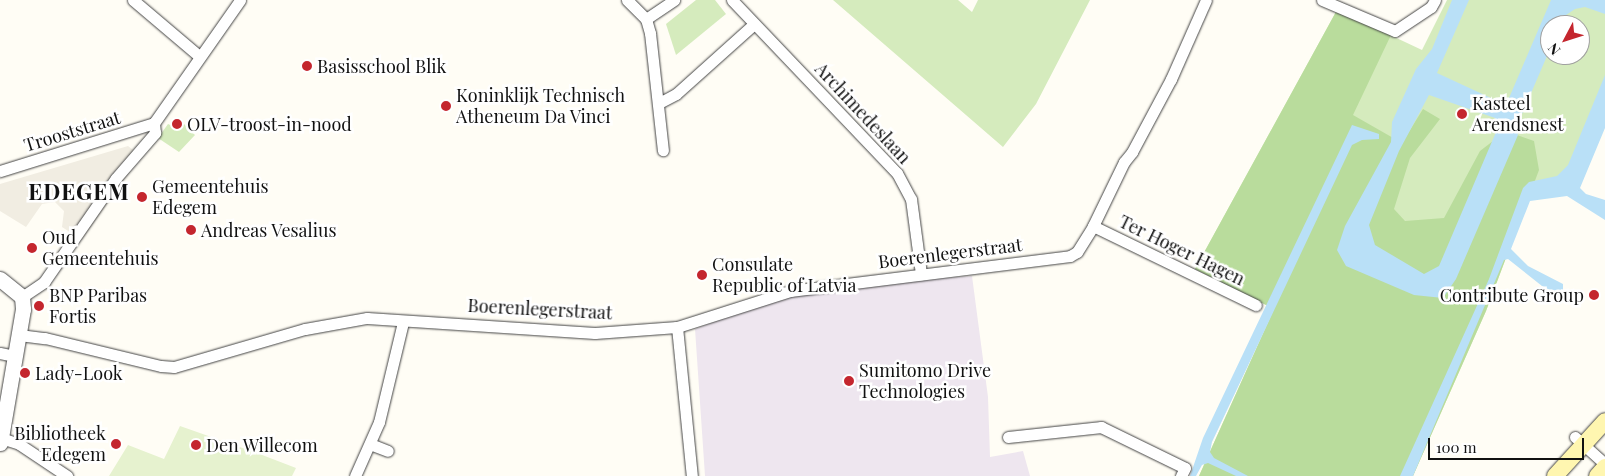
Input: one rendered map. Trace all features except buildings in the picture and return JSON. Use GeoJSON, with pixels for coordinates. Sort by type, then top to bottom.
{"type":"FeatureCollection","features":[{"type":"Feature","properties":{"kind":"main road"},"geometry":{"type":"LineString","coordinates":[[1555,476],[1580,441],[1605,421]]}},
{"type":"Feature","properties":{"kind":"main road"},"geometry":{"type":"LineString","coordinates":[[1597,476],[1605,465]]}},
{"type":"Feature","properties":{"kind":"street"},"geometry":{"type":"LineString","coordinates":[[133,0],[199,56]]}},
{"type":"Feature","properties":{"kind":"street"},"geometry":{"type":"LineString","coordinates":[[22,297],[44,282],[116,178],[155,133],[154,123],[199,56],[240,0]]}},
{"type":"Feature","properties":{"kind":"street"},"geometry":{"type":"LineString","coordinates":[[627,0],[646,19],[660,102],[663,150]]}},
{"type":"Feature","properties":{"kind":"street"},"geometry":{"type":"LineString","coordinates":[[646,19],[674,0]]}},
{"type":"Feature","properties":{"kind":"street","name":"Archimedeslaan"},"geometry":{"type":"LineString","coordinates":[[732,0],[897,173],[911,199],[921,274]]}},
{"type":"Feature","properties":{"kind":"street","name":"Boerenlegerstraat"},"geometry":{"type":"LineString","coordinates":[[19,336],[45,338],[161,366],[174,367],[325,325],[367,318],[403,322],[595,333],[677,327],[774,294],[1070,256],[1077,252],[1093,226],[1171,79],[1206,0]]}},
{"type":"Feature","properties":{"kind":"street"},"geometry":{"type":"LineString","coordinates":[[1322,0],[1395,31],[1431,7],[1435,0]]}},
{"type":"Feature","properties":{"kind":"street"},"geometry":{"type":"LineString","coordinates":[[660,102],[676,94],[754,24]]}},
{"type":"Feature","properties":{"kind":"street","name":"Trooststraat"},"geometry":{"type":"LineString","coordinates":[[0,171],[154,123]]}},
{"type":"Feature","properties":{"kind":"street","name":"Ter Hoger Hagen"},"geometry":{"type":"LineString","coordinates":[[1093,226],[1256,305]]}},
{"type":"Feature","properties":{"kind":"street"},"geometry":{"type":"LineString","coordinates":[[0,279],[22,297]]}},
{"type":"Feature","properties":{"kind":"street"},"geometry":{"type":"LineString","coordinates":[[22,297],[19,336],[7,354],[1,441],[19,444],[67,476]]}},
{"type":"Feature","properties":{"kind":"street"},"geometry":{"type":"LineString","coordinates":[[355,476],[379,422],[403,322]]}},
{"type":"Feature","properties":{"kind":"street"},"geometry":{"type":"LineString","coordinates":[[677,327],[692,476]]}},
{"type":"Feature","properties":{"kind":"street"},"geometry":{"type":"LineString","coordinates":[[1008,438],[1101,427],[1183,472]]}},
{"type":"Feature","properties":{"kind":"street"},"geometry":{"type":"LineString","coordinates":[[1580,441],[1605,465]]}},
{"type":"Feature","properties":{"kind":"street"},"geometry":{"type":"LineString","coordinates":[[370,444],[388,451]]}},
{"type":"Feature","properties":{"kind":"shaded area"},"geometry":{"type":"Polygon","coordinates":[[[128,146],[141,156],[82,240],[62,227],[64,211],[55,202],[42,204],[26,227],[0,211],[0,184],[128,146]]]}},
{"type":"Feature","properties":{"kind":"shaded area","name":"Sumitomo Drive Technologies"},"geometry":{"type":"Polygon","coordinates":[[[972,276],[988,397],[990,457],[1023,451],[1030,476],[705,476],[695,329],[774,299],[898,281],[972,276]]]}},
{"type":"Feature","properties":{"kind":"green space"},"geometry":{"type":"Polygon","coordinates":[[[696,0],[715,0],[726,14],[676,55],[666,24],[696,0]]]}},
{"type":"Feature","properties":{"kind":"green space"},"geometry":{"type":"Polygon","coordinates":[[[833,0],[958,0],[972,12],[978,0],[1090,0],[1036,104],[1003,147],[833,0]]]}},
{"type":"Feature","properties":{"kind":"green space"},"geometry":{"type":"Polygon","coordinates":[[[1447,0],[1605,0],[1605,102],[1564,188],[1535,181],[1486,311],[1413,476],[1199,476],[1274,309],[1195,269],[1337,10],[1422,50],[1447,0]]]}},
{"type":"Feature","properties":{"kind":"green space"},"geometry":{"type":"Polygon","coordinates":[[[1337,10],[1391,35],[1353,115],[1402,143],[1423,109],[1440,119],[1410,158],[1394,209],[1405,221],[1444,218],[1480,151],[1506,131],[1534,141],[1539,170],[1486,311],[1413,476],[1199,476],[1274,309],[1195,269],[1337,10]]]}},
{"type":"Feature","properties":{"kind":"green space"},"geometry":{"type":"Polygon","coordinates":[[[168,124],[179,129],[184,124],[195,135],[179,152],[158,138],[168,124]]]}},
{"type":"Feature","properties":{"kind":"green space"},"geometry":{"type":"Polygon","coordinates":[[[180,426],[296,468],[292,476],[109,476],[128,445],[164,459],[180,426]]]}},
{"type":"Feature","properties":{"kind":"water"},"geometry":{"type":"Polygon","coordinates":[[[1452,0],[1469,0],[1437,73],[1506,105],[1540,26],[1540,65],[1543,65],[1516,128],[1518,135],[1456,279],[1443,298],[1414,295],[1346,266],[1337,250],[1345,226],[1391,142],[1392,122],[1416,69],[1432,49],[1452,0]],[[1429,95],[1399,151],[1369,225],[1375,245],[1424,274],[1439,266],[1499,125],[1495,118],[1429,95]]]}},
{"type":"Feature","properties":{"kind":"water"},"geometry":{"type":"Polygon","coordinates":[[[1551,0],[1605,0],[1605,14],[1585,7],[1575,9],[1566,15],[1545,15],[1551,0]]]}},
{"type":"Feature","properties":{"kind":"water"},"geometry":{"type":"Polygon","coordinates":[[[1605,75],[1605,128],[1580,188],[1586,194],[1605,200],[1605,220],[1567,196],[1530,201],[1511,249],[1528,266],[1563,284],[1563,291],[1556,293],[1542,286],[1508,259],[1504,260],[1413,476],[1400,476],[1489,279],[1523,188],[1529,182],[1557,176],[1568,165],[1605,75]]]}},
{"type":"Feature","properties":{"kind":"water"},"geometry":{"type":"Polygon","coordinates":[[[1352,125],[1379,134],[1379,139],[1362,140],[1352,145],[1212,442],[1210,452],[1214,458],[1248,476],[1236,476],[1208,463],[1202,465],[1196,476],[1190,476],[1203,438],[1352,125]]]}},
{"type":"Feature","properties":{"kind":"place","name":"Basisschool Blik"},"geometry":{"type":"Point","coordinates":[307,66]}},
{"type":"Feature","properties":{"kind":"place","name":"Koninklijk Technisch Atheneum Da Vinci"},"geometry":{"type":"Point","coordinates":[446,106]}},
{"type":"Feature","properties":{"kind":"place","name":"Kasteel Arendsnest"},"geometry":{"type":"Point","coordinates":[1462,114]}},
{"type":"Feature","properties":{"kind":"place","name":"OLV-troost-in-nood"},"geometry":{"type":"Point","coordinates":[177,124]}},
{"type":"Feature","properties":{"kind":"place","name":"Gemeentehuis Edegem"},"geometry":{"type":"Point","coordinates":[142,197]}},
{"type":"Feature","properties":{"kind":"place","name":"Andreas Vesalius"},"geometry":{"type":"Point","coordinates":[191,230]}},
{"type":"Feature","properties":{"kind":"place","name":"Oud Gemeentehuis"},"geometry":{"type":"Point","coordinates":[32,248]}},
{"type":"Feature","properties":{"kind":"place","name":"Consulate Republic of Latvia"},"geometry":{"type":"Point","coordinates":[702,275]}},
{"type":"Feature","properties":{"kind":"place","name":"Contribute Group"},"geometry":{"type":"Point","coordinates":[1594,295]}},
{"type":"Feature","properties":{"kind":"place","name":"BNP Paribas Fortis"},"geometry":{"type":"Point","coordinates":[39,306]}},
{"type":"Feature","properties":{"kind":"place","name":"Lady-Look"},"geometry":{"type":"Point","coordinates":[25,373]}},
{"type":"Feature","properties":{"kind":"place","name":"Sumitomo Drive Technologies"},"geometry":{"type":"Point","coordinates":[849,381]}},
{"type":"Feature","properties":{"kind":"place","name":"Bibliotheek Edegem"},"geometry":{"type":"Point","coordinates":[116,444]}},
{"type":"Feature","properties":{"kind":"place","name":"Den Willecom"},"geometry":{"type":"Point","coordinates":[196,445]}},
{"type":"Feature","properties":{"kind":"district","name":"EDEGEM"},"geometry":{"type":"Point","coordinates":[79,192]}}]}
